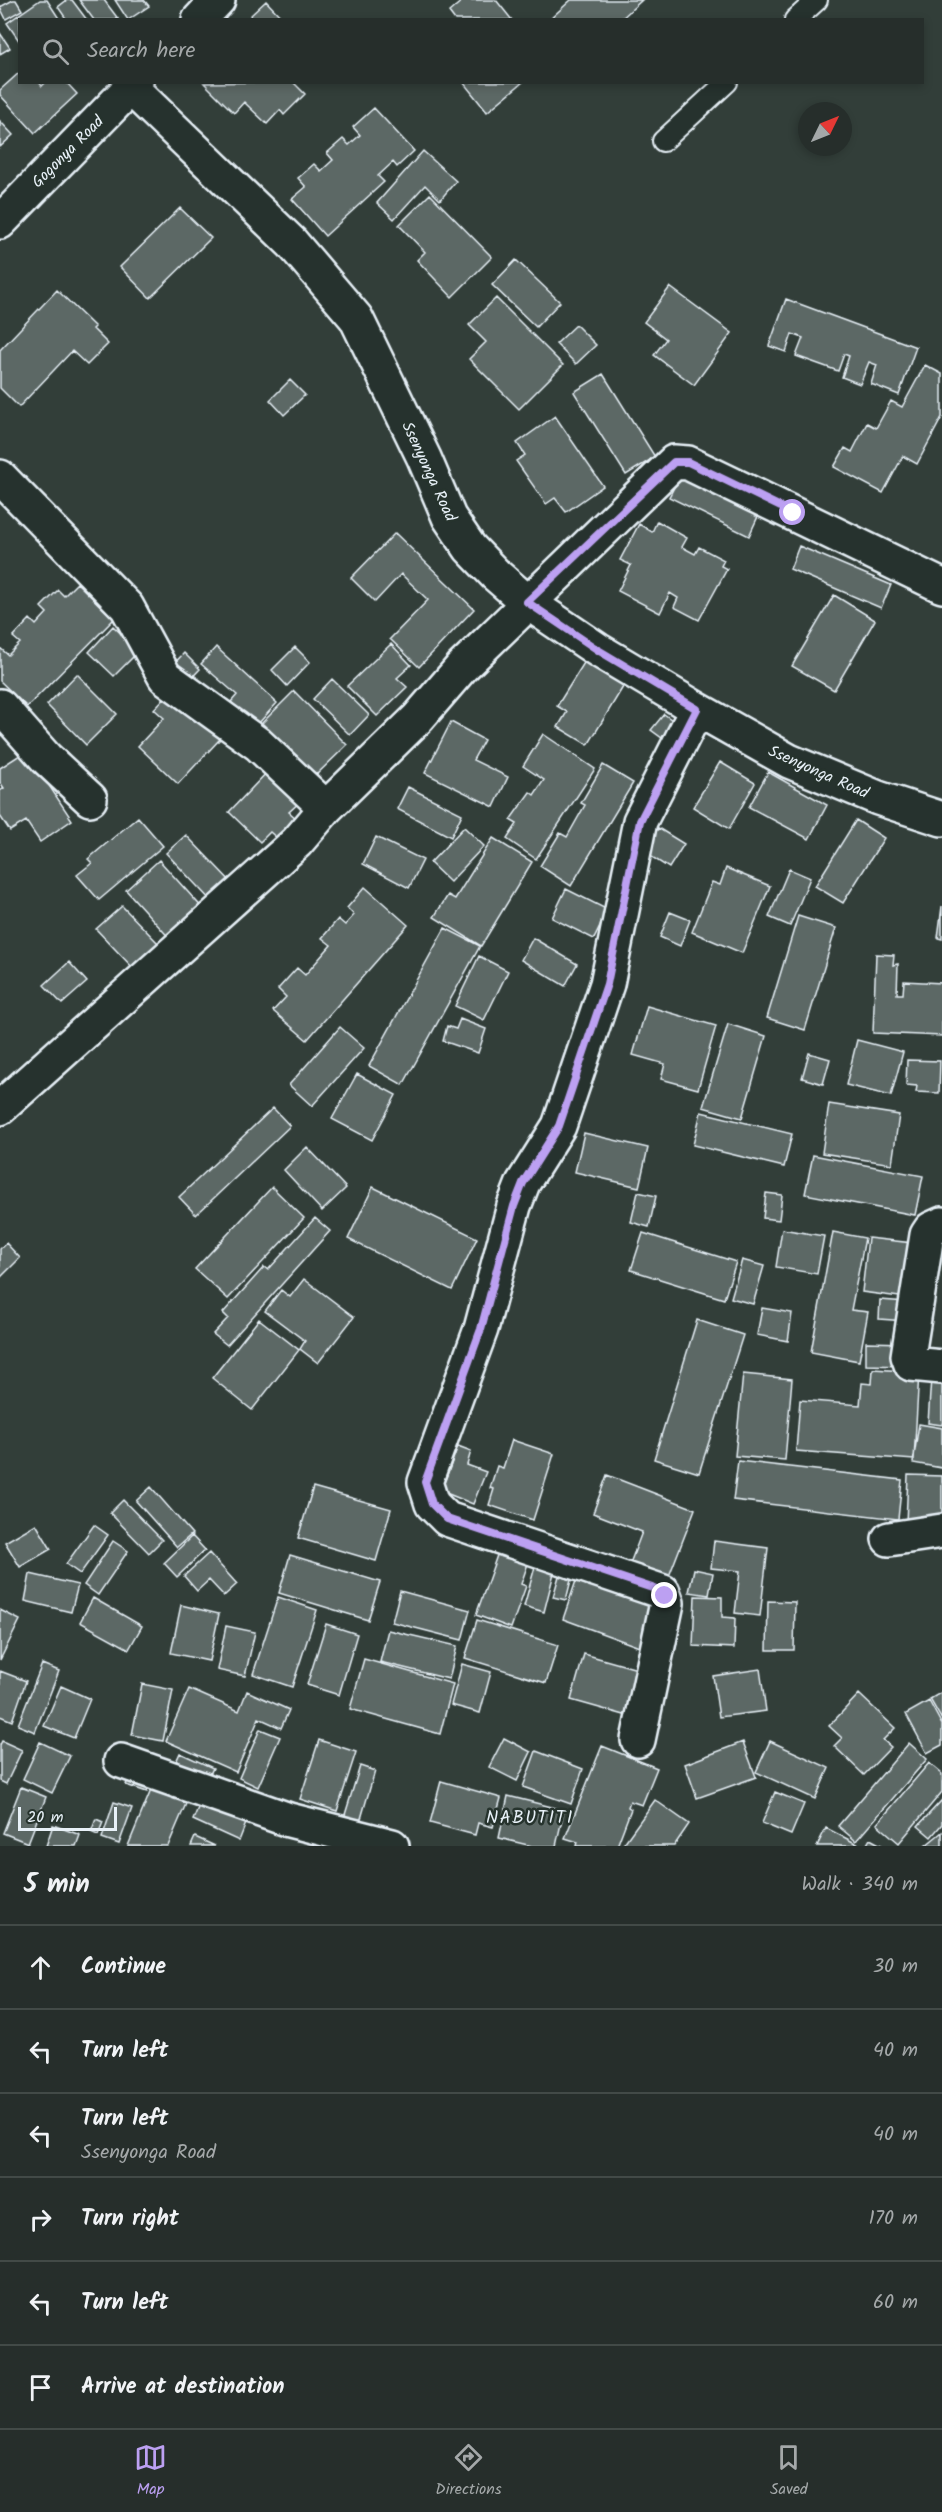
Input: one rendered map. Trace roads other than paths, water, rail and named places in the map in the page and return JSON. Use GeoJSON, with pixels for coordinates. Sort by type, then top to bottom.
{"type":"FeatureCollection","features":[{"type":"Feature","properties":{"kind":"street"},"geometry":{"type":"LineString","coordinates":[[201,18],[218,0]]}},
{"type":"Feature","properties":{"kind":"street","name":"Gogonya Road"},"geometry":{"type":"LineString","coordinates":[[0,222],[133,85]]}},
{"type":"Feature","properties":{"kind":"street","name":"Ssenyonga Road"},"geometry":{"type":"LineString","coordinates":[[133,85],[292,243],[356,318],[424,458],[449,517],[477,555],[496,575],[527,602],[598,650],[789,761],[878,798],[942,819]]}},
{"type":"Feature","properties":{"kind":"street"},"geometry":{"type":"LineString","coordinates":[[0,1108],[297,842],[326,808],[418,718],[462,668],[527,602],[674,462],[688,462],[942,586]]}},
{"type":"Feature","properties":{"kind":"street"},"geometry":{"type":"LineString","coordinates":[[0,477],[127,607],[165,677],[258,744],[326,808]]}},
{"type":"Feature","properties":{"kind":"street"},"geometry":{"type":"LineString","coordinates":[[638,1740],[667,1603],[663,1592],[447,1519],[432,1504],[425,1482],[481,1329],[514,1206],[523,1183],[559,1126],[607,984],[640,821],[697,709]]}},
{"type":"Feature","properties":{"kind":"street"},"geometry":{"type":"LineString","coordinates":[[3,714],[90,799]]}},
{"type":"Feature","properties":{"kind":"street"},"geometry":{"type":"LineString","coordinates":[[942,1224],[931,1229],[927,1235],[908,1356],[911,1364],[942,1367]]}},
{"type":"Feature","properties":{"kind":"street"},"geometry":{"type":"LineString","coordinates":[[890,1539],[942,1531]]}},
{"type":"Feature","properties":{"kind":"street"},"geometry":{"type":"LineString","coordinates":[[121,1761],[289,1820],[392,1846]]}},
{"type":"Feature","properties":{"kind":"lane"},"geometry":{"type":"LineString","coordinates":[[797,18],[817,0]]}},
{"type":"Feature","properties":{"kind":"lane"},"geometry":{"type":"LineString","coordinates":[[663,141],[725,84]]}},
{"type":"Feature","properties":{"kind":"district","name":"NABUTITI"},"geometry":{"type":"Point","coordinates":[530,1817]}}]}
